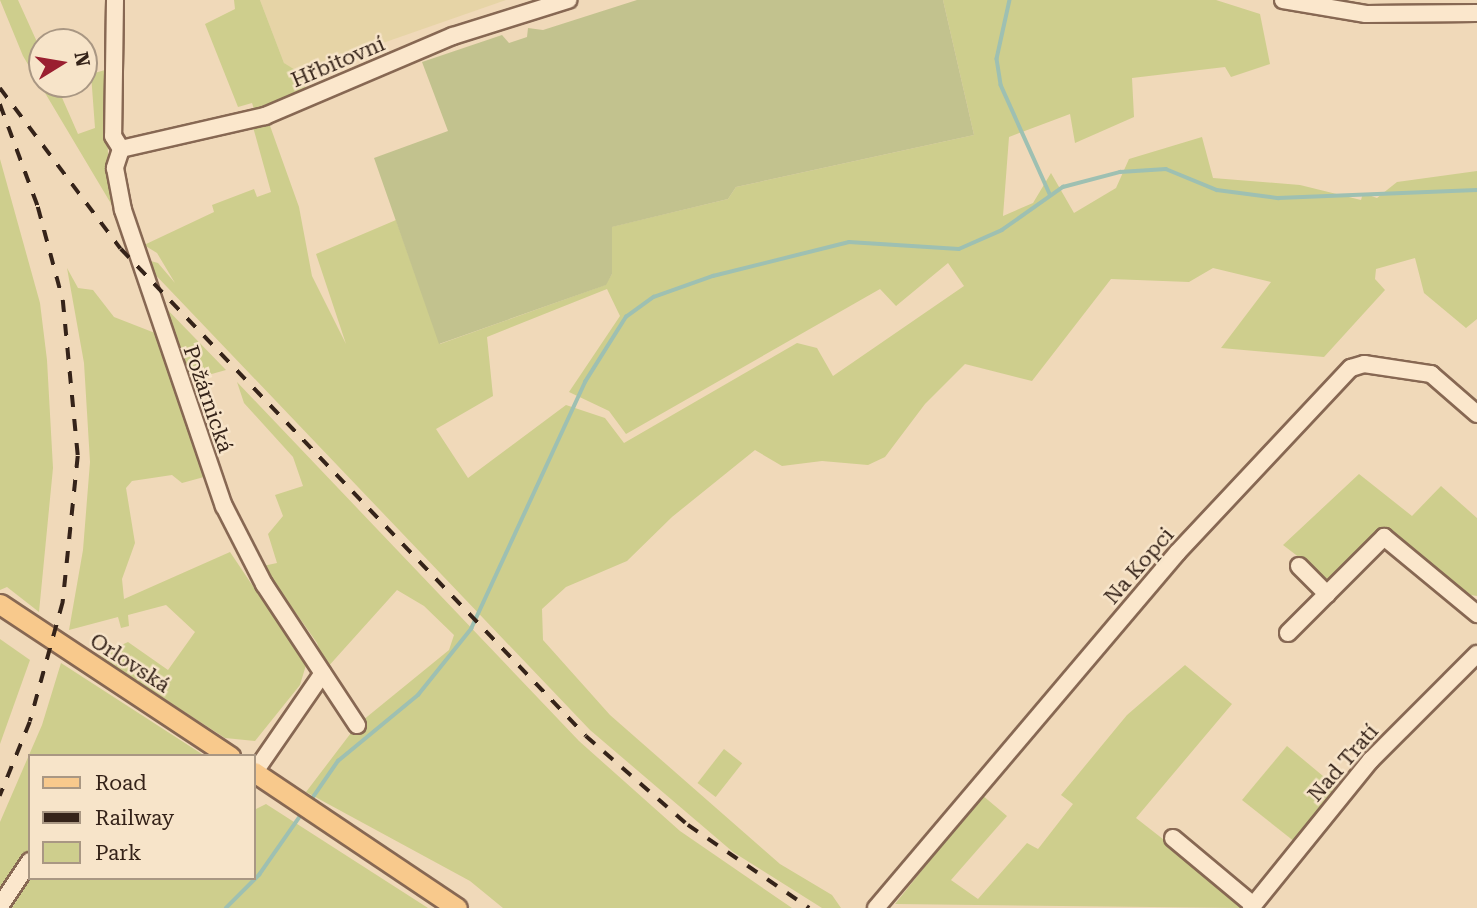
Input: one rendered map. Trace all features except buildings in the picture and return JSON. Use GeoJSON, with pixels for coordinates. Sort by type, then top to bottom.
{"type":"FeatureCollection","features":[{"type":"Feature","properties":{"kind":"main road","name":"Orlovská"},"geometry":{"type":"LineString","coordinates":[[3,606],[227,754]]}},
{"type":"Feature","properties":{"kind":"main road"},"geometry":{"type":"LineString","coordinates":[[256,773],[457,908]]}},
{"type":"Feature","properties":{"kind":"street","name":"Požárnická"},"geometry":{"type":"LineString","coordinates":[[115,0],[113,136],[121,149],[115,163],[123,210],[224,506],[264,583],[356,725]]}},
{"type":"Feature","properties":{"kind":"street","name":"Hřbitovní"},"geometry":{"type":"LineString","coordinates":[[121,149],[258,118],[453,36],[568,0]]}},
{"type":"Feature","properties":{"kind":"street"},"geometry":{"type":"LineString","coordinates":[[1283,0],[1381,15],[1477,13]]}},
{"type":"Feature","properties":{"kind":"street","name":"Na Kopci"},"geometry":{"type":"LineString","coordinates":[[876,908],[1177,553],[1351,368],[1364,364],[1431,374],[1477,414]]}},
{"type":"Feature","properties":{"kind":"street"},"geometry":{"type":"LineString","coordinates":[[1288,633],[1384,537],[1477,614]]}},
{"type":"Feature","properties":{"kind":"street"},"geometry":{"type":"LineString","coordinates":[[1299,566],[1327,594]]}},
{"type":"Feature","properties":{"kind":"street","name":"Nad Tratí"},"geometry":{"type":"LineString","coordinates":[[1252,906],[1371,760],[1477,653]]}},
{"type":"Feature","properties":{"kind":"street"},"geometry":{"type":"LineString","coordinates":[[256,769],[323,673]]}},
{"type":"Feature","properties":{"kind":"street"},"geometry":{"type":"LineString","coordinates":[[1173,838],[1252,906]]}},
{"type":"Feature","properties":{"kind":"street"},"geometry":{"type":"LineString","coordinates":[[0,906],[28,864]]}},
{"type":"Feature","properties":{"kind":"shaded area"},"geometry":{"type":"Polygon","coordinates":[[[260,0],[506,0],[294,74],[284,63],[260,0]]]}},
{"type":"Feature","properties":{"kind":"green space"},"geometry":{"type":"Polygon","coordinates":[[[0,0],[18,0],[31,28],[28,28],[28,64],[0,0]]]}},
{"type":"Feature","properties":{"kind":"green space"},"geometry":{"type":"Polygon","coordinates":[[[234,0],[260,0],[284,63],[300,73],[306,89],[254,109],[252,103],[238,107],[205,24],[235,9],[234,0]]]}},
{"type":"Feature","properties":{"kind":"green space"},"geometry":{"type":"Polygon","coordinates":[[[637,0],[943,0],[974,135],[736,187],[728,199],[612,227],[612,274],[606,285],[439,344],[374,158],[448,131],[422,62],[502,35],[509,43],[527,37],[528,28],[543,30],[637,0]]]}},
{"type":"Feature","properties":{"kind":"green space"},"geometry":{"type":"Polygon","coordinates":[[[943,0],[1216,0],[1260,14],[1270,64],[1231,77],[1225,67],[1132,78],[1134,117],[1075,143],[1070,114],[1009,137],[1003,216],[1033,203],[1051,173],[1074,213],[1116,188],[1129,159],[1202,137],[1213,178],[1300,185],[1361,200],[1363,193],[1377,198],[1397,182],[1477,171],[1477,319],[1466,328],[1424,293],[1415,258],[1376,269],[1375,279],[1385,290],[1324,357],[1221,348],[1271,282],[1213,268],[1189,282],[1111,279],[1032,381],[965,364],[925,404],[885,457],[868,465],[822,461],[782,466],[755,450],[672,517],[627,561],[566,587],[542,609],[543,640],[610,715],[780,864],[832,895],[841,908],[822,908],[733,852],[590,730],[147,266],[147,260],[158,263],[175,283],[157,253],[144,245],[214,212],[212,205],[254,189],[257,197],[271,192],[253,127],[269,123],[299,207],[312,276],[346,344],[316,254],[396,220],[440,344],[605,285],[612,274],[611,227],[728,199],[736,187],[974,135],[943,0]],[[948,263],[896,306],[880,289],[626,434],[609,411],[569,392],[620,316],[607,289],[487,337],[493,396],[436,429],[468,478],[566,405],[605,418],[624,443],[797,343],[817,348],[833,376],[964,286],[948,263]]]}},
{"type":"Feature","properties":{"kind":"green space"},"geometry":{"type":"Polygon","coordinates":[[[105,70],[109,182],[116,212],[48,98],[62,98],[78,134],[95,128],[93,98],[98,98],[98,72],[105,70]]]}},
{"type":"Feature","properties":{"kind":"green space"},"geometry":{"type":"Polygon","coordinates":[[[0,159],[40,303],[47,360],[53,468],[39,612],[7,587],[0,590],[0,159]]]}},
{"type":"Feature","properties":{"kind":"green space"},"geometry":{"type":"Polygon","coordinates":[[[67,268],[78,288],[93,290],[114,317],[155,333],[204,477],[182,483],[172,475],[132,481],[126,488],[135,543],[122,579],[124,599],[230,552],[306,665],[300,685],[255,741],[225,738],[98,656],[128,642],[168,670],[195,632],[166,605],[128,615],[129,626],[121,628],[118,617],[69,630],[83,550],[90,462],[84,363],[67,268]]]}},
{"type":"Feature","properties":{"kind":"green space"},"geometry":{"type":"Polygon","coordinates":[[[159,301],[226,370],[190,380],[159,301]]]}},
{"type":"Feature","properties":{"kind":"green space"},"geometry":{"type":"Polygon","coordinates":[[[237,382],[579,741],[680,831],[792,908],[503,908],[470,881],[306,792],[357,725],[449,650],[454,635],[424,606],[397,590],[326,669],[317,643],[263,566],[277,563],[268,534],[283,516],[275,495],[303,486],[293,457],[244,403],[237,382]]]}},
{"type":"Feature","properties":{"kind":"green space"},"geometry":{"type":"Polygon","coordinates":[[[1359,474],[1412,516],[1441,486],[1477,518],[1477,596],[1464,594],[1386,529],[1330,581],[1283,545],[1359,474]]]}},
{"type":"Feature","properties":{"kind":"green space"},"geometry":{"type":"Polygon","coordinates":[[[0,639],[30,660],[0,744],[0,639]]]}},
{"type":"Feature","properties":{"kind":"green space"},"geometry":{"type":"Polygon","coordinates":[[[61,663],[202,754],[29,754],[42,725],[61,663]]]}},
{"type":"Feature","properties":{"kind":"green space"},"geometry":{"type":"Polygon","coordinates":[[[1185,665],[1232,704],[1136,818],[1246,904],[1243,908],[895,904],[982,795],[1007,816],[951,880],[978,899],[1027,843],[1038,849],[1073,804],[1061,795],[1127,715],[1185,665]]]}},
{"type":"Feature","properties":{"kind":"green space"},"geometry":{"type":"Polygon","coordinates":[[[1287,746],[1335,786],[1336,794],[1295,842],[1242,800],[1287,746]]]}},
{"type":"Feature","properties":{"kind":"green space"},"geometry":{"type":"Polygon","coordinates":[[[724,749],[742,763],[716,797],[698,783],[724,749]]]}},
{"type":"Feature","properties":{"kind":"green space"},"geometry":{"type":"Polygon","coordinates":[[[28,757],[28,854],[0,889],[0,822],[28,757]]]}},
{"type":"Feature","properties":{"kind":"green space"},"geometry":{"type":"Polygon","coordinates":[[[266,804],[428,908],[12,908],[29,880],[256,880],[256,809],[266,804]]]}},
{"type":"Feature","properties":{"kind":"waterway"},"geometry":{"type":"LineString","coordinates":[[1010,0],[997,59],[1001,85],[1050,194]]}},
{"type":"Feature","properties":{"kind":"waterway"},"geometry":{"type":"LineString","coordinates":[[309,803],[338,761],[418,695],[471,629],[585,382],[626,317],[654,297],[713,276],[849,242],[959,249],[1002,230],[1063,187],[1120,172],[1166,169],[1217,190],[1278,198],[1477,190]]}},
{"type":"Feature","properties":{"kind":"waterway"},"geometry":{"type":"LineString","coordinates":[[256,878],[303,812]]}},
{"type":"Feature","properties":{"kind":"waterway"},"geometry":{"type":"LineString","coordinates":[[226,908],[254,880]]}},
{"type":"Feature","properties":{"kind":"railway"},"geometry":{"type":"LineString","coordinates":[[0,88],[121,249],[586,736],[688,825],[809,908]]}},
{"type":"Feature","properties":{"kind":"railway"},"geometry":{"type":"LineString","coordinates":[[0,104],[38,207],[63,300],[78,456],[63,602],[30,722],[0,796]]}}]}
